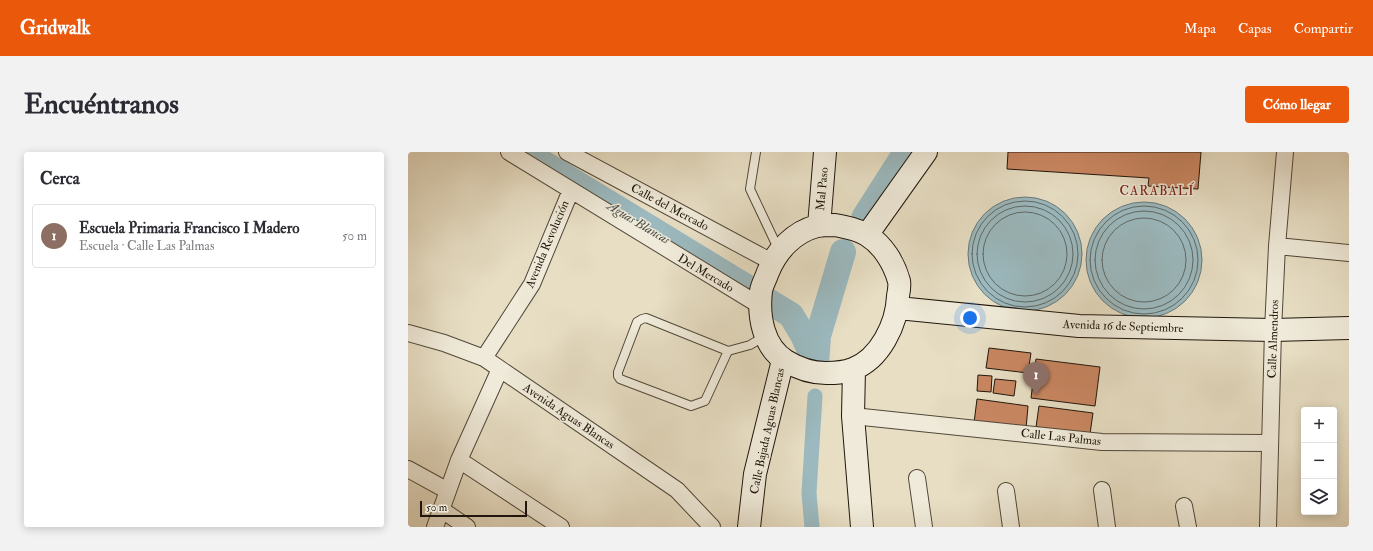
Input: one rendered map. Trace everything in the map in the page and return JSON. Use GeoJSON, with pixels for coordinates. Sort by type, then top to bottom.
{"type":"FeatureCollection","features":[{"type":"Feature","properties":{"kind":"main road","name":"Mal Paso"},"geometry":{"type":"LineString","coordinates":[[819,226],[825,152]]}},
{"type":"Feature","properties":{"kind":"main road"},"geometry":{"type":"LineString","coordinates":[[867,235],[926,152]]}},
{"type":"Feature","properties":{"kind":"main road"},"geometry":{"type":"LineString","coordinates":[[835,225],[852,228],[867,235],[882,248],[893,264],[899,283],[898,308],[889,332],[878,350],[866,362],[854,369],[840,373],[808,372],[783,360],[765,335],[760,319],[759,306],[761,288],[777,256],[793,238],[805,230],[819,226],[835,225]]}},
{"type":"Feature","properties":{"kind":"main road","name":"Avenida 16 de Septiembre"},"geometry":{"type":"LineString","coordinates":[[898,308],[1079,326],[1273,330],[1349,328]]}},
{"type":"Feature","properties":{"kind":"main road","name":"Calle Bajada Aguas Blancas"},"geometry":{"type":"LineString","coordinates":[[749,527],[755,474],[783,360]]}},
{"type":"Feature","properties":{"kind":"main road"},"geometry":{"type":"LineString","coordinates":[[854,369],[853,416],[862,527]]}},
{"type":"Feature","properties":{"kind":"street","name":"Del Mercado"},"geometry":{"type":"LineString","coordinates":[[508,152],[759,306]]}},
{"type":"Feature","properties":{"kind":"street","name":"Calle del Mercado"},"geometry":{"type":"LineString","coordinates":[[567,152],[777,256]]}},
{"type":"Feature","properties":{"kind":"street","name":"Calle Almendros"},"geometry":{"type":"LineString","coordinates":[[1268,527],[1273,330],[1284,152]]}},
{"type":"Feature","properties":{"kind":"street","name":"Avenida Revolución"},"geometry":{"type":"LineString","coordinates":[[484,358],[532,284],[571,190]]}},
{"type":"Feature","properties":{"kind":"street"},"geometry":{"type":"LineString","coordinates":[[1277,246],[1349,253]]}},
{"type":"Feature","properties":{"kind":"street","name":"Avenida Aguas Blancas"},"geometry":{"type":"LineString","coordinates":[[408,333],[444,343],[484,358],[677,490],[712,527]]}},
{"type":"Feature","properties":{"kind":"street"},"geometry":{"type":"LineString","coordinates":[[435,527],[459,460],[500,369]]}},
{"type":"Feature","properties":{"kind":"street","name":"Calle Las Palmas"},"geometry":{"type":"LineString","coordinates":[[853,416],[1102,442],[1269,443]]}},
{"type":"Feature","properties":{"kind":"street"},"geometry":{"type":"LineString","coordinates":[[459,460],[561,527]]}},
{"type":"Feature","properties":{"kind":"street"},"geometry":{"type":"LineString","coordinates":[[408,469],[448,491]]}},
{"type":"Feature","properties":{"kind":"street"},"geometry":{"type":"LineString","coordinates":[[917,478],[924,527]]}},
{"type":"Feature","properties":{"kind":"street"},"geometry":{"type":"LineString","coordinates":[[1102,490],[1107,527]]}},
{"type":"Feature","properties":{"kind":"street"},"geometry":{"type":"LineString","coordinates":[[1006,491],[1011,527]]}},
{"type":"Feature","properties":{"kind":"street"},"geometry":{"type":"LineString","coordinates":[[1184,506],[1188,527]]}},
{"type":"Feature","properties":{"kind":"street"},"geometry":{"type":"LineString","coordinates":[[442,510],[467,527]]}},
{"type":"Feature","properties":{"kind":"lane"},"geometry":{"type":"LineString","coordinates":[[756,152],[750,189],[775,242],[777,256]]}},
{"type":"Feature","properties":{"kind":"lane"},"geometry":{"type":"LineString","coordinates":[[728,351],[705,401],[691,406],[620,379],[618,376],[618,372],[637,322],[642,319],[646,318],[728,351],[750,345],[765,335]]}},
{"type":"Feature","properties":{"kind":"water"},"geometry":{"type":"Polygon","coordinates":[[[1025,197],[1047,201],[1065,214],[1078,232],[1082,254],[1078,276],[1065,294],[1047,307],[1025,311],[1003,307],[985,294],[972,276],[968,254],[972,232],[985,214],[1003,201],[1025,197]]]}},
{"type":"Feature","properties":{"kind":"water"},"geometry":{"type":"Polygon","coordinates":[[[1144,202],[1166,207],[1185,219],[1197,238],[1202,260],[1197,282],[1185,301],[1166,313],[1144,318],[1122,313],[1103,301],[1091,282],[1086,260],[1091,238],[1103,219],[1122,207],[1144,202]]]}},
{"type":"Feature","properties":{"kind":"building"},"geometry":{"type":"Polygon","coordinates":[[[1008,152],[1201,152],[1198,189],[1148,186],[1149,178],[1007,169],[1008,152]]]}},
{"type":"Feature","properties":{"kind":"building"},"geometry":{"type":"Polygon","coordinates":[[[989,348],[1031,353],[1028,373],[986,368],[989,348]]]}},
{"type":"Feature","properties":{"kind":"building"},"geometry":{"type":"Polygon","coordinates":[[[1036,359],[1100,367],[1095,406],[1031,398],[1036,359]]]}},
{"type":"Feature","properties":{"kind":"building"},"geometry":{"type":"Polygon","coordinates":[[[978,375],[992,376],[991,392],[977,391],[978,375]]]}},
{"type":"Feature","properties":{"kind":"building"},"geometry":{"type":"Polygon","coordinates":[[[995,379],[1016,381],[1014,396],[993,393],[995,379]]]}},
{"type":"Feature","properties":{"kind":"building"},"geometry":{"type":"Polygon","coordinates":[[[977,399],[1028,406],[1026,429],[974,423],[977,399]]]}},
{"type":"Feature","properties":{"kind":"building"},"geometry":{"type":"Polygon","coordinates":[[[1039,406],[1093,413],[1090,434],[1036,427],[1039,406]]]}},
{"type":"Feature","properties":{"kind":"waterway","name":"Aguas Blancas"},"geometry":{"type":"LineString","coordinates":[[525,152],[753,291]]}},
{"type":"Feature","properties":{"kind":"waterway","name":"Aguas Blancas"},"geometry":{"type":"LineString","coordinates":[[864,218],[906,152]]}},
{"type":"Feature","properties":{"kind":"waterway","name":"Aguas Blancas"},"geometry":{"type":"LineString","coordinates":[[816,364],[818,336],[843,252]]}},
{"type":"Feature","properties":{"kind":"waterway","name":"Aguas Blancas"},"geometry":{"type":"LineString","coordinates":[[768,301],[791,315],[803,335],[815,362]]}},
{"type":"Feature","properties":{"kind":"waterway","name":"Aguas Blancas"},"geometry":{"type":"LineString","coordinates":[[812,527],[809,493],[815,396]]}},
{"type":"Feature","properties":{"kind":"place","name":"Escuela Primaria Francisco I Madero"},"geometry":{"type":"Point","coordinates":[1036,395]}},
{"type":"Feature","properties":{"kind":"district","name":"CARABALÍ"},"geometry":{"type":"Point","coordinates":[1157,190]}}]}
